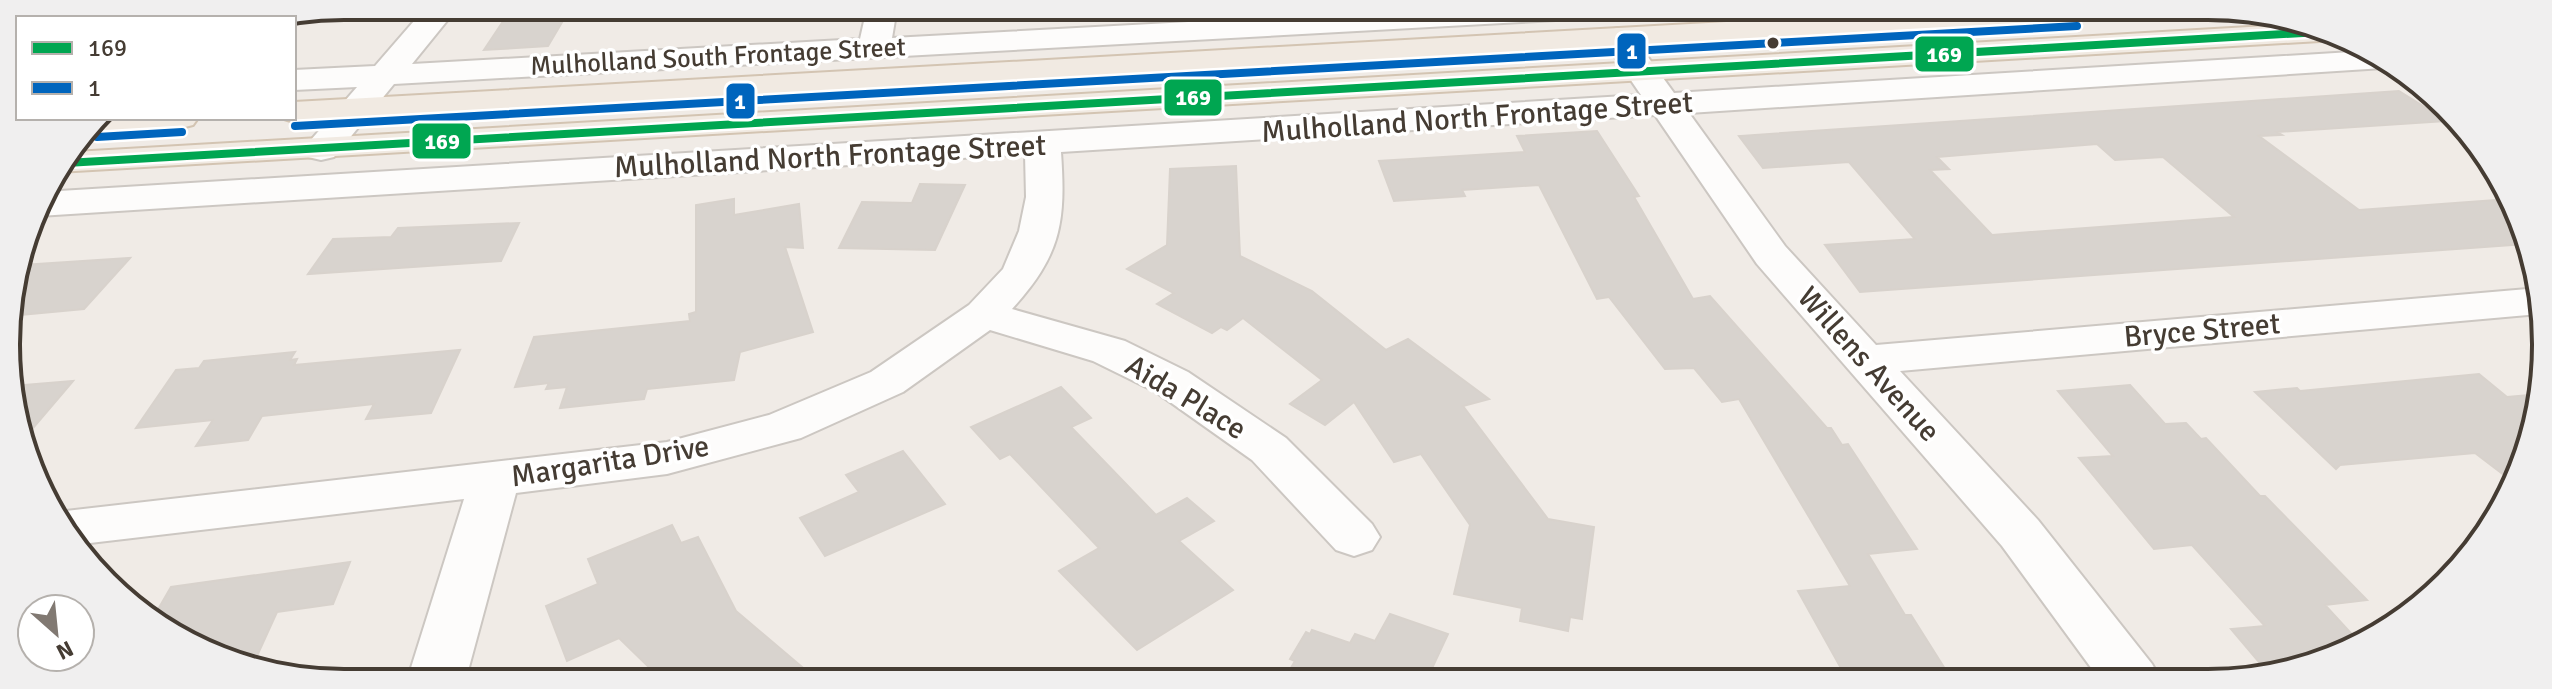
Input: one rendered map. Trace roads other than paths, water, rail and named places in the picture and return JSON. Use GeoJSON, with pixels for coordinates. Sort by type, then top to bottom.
{"type":"FeatureCollection","features":[{"type":"Feature","properties":{"kind":"main road"},"geometry":{"type":"LineString","coordinates":[[296,112],[1640,72],[2018,20]]}},
{"type":"Feature","properties":{"kind":"main road"},"geometry":{"type":"LineString","coordinates":[[76,162],[2299,33]]}},
{"type":"Feature","properties":{"kind":"main road"},"geometry":{"type":"LineString","coordinates":[[109,122],[147,120]]}},
{"type":"Feature","properties":{"kind":"street"},"geometry":{"type":"LineString","coordinates":[[321,149],[432,20]]}},
{"type":"Feature","properties":{"kind":"street"},"geometry":{"type":"LineString","coordinates":[[874,47],[880,20]]}},
{"type":"Feature","properties":{"kind":"street","name":"Mulholland South Frontage Street"},"geometry":{"type":"LineString","coordinates":[[296,80],[874,47],[1265,20]]}},
{"type":"Feature","properties":{"kind":"street","name":"Mulholland North Frontage Street"},"geometry":{"type":"LineString","coordinates":[[52,203],[1043,144],[1640,72],[2365,60]]}},
{"type":"Feature","properties":{"kind":"street","name":"Willens Avenue"},"geometry":{"type":"LineString","coordinates":[[1640,72],[1771,255],[2020,533],[2124,669]]}},
{"type":"Feature","properties":{"kind":"street","name":"Margarita Drive"},"geometry":{"type":"LineString","coordinates":[[76,527],[667,458],[784,427],[887,382],[984,314],[1022,273],[1039,231],[1045,197],[1043,144]]}},
{"type":"Feature","properties":{"kind":"street","name":"Bryce Street"},"geometry":{"type":"LineString","coordinates":[[1864,360],[2529,302]]}},
{"type":"Feature","properties":{"kind":"street","name":"Aida Place"},"geometry":{"type":"LineString","coordinates":[[984,314],[1109,351],[1172,382],[1269,449],[1354,537]]}},
{"type":"Feature","properties":{"kind":"street"},"geometry":{"type":"LineString","coordinates":[[440,669],[495,479]]}}]}
